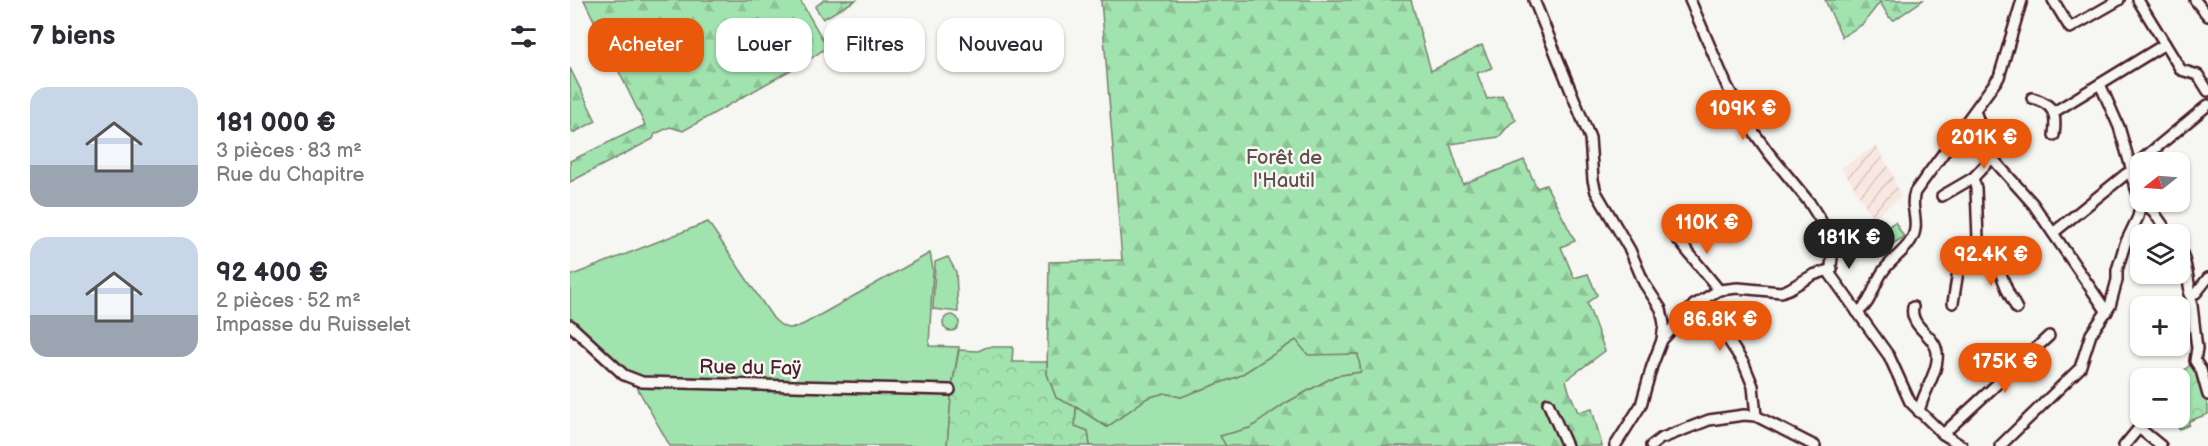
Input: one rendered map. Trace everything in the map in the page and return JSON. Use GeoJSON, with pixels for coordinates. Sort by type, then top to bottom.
{"type":"FeatureCollection","features":[{"type":"Feature","properties":{"kind":"street"},"geometry":{"type":"LineString","coordinates":[[1534,0],[1590,138],[1596,192],[1630,250],[1644,283],[1661,309],[1664,324],[1662,340],[1641,405],[1616,446]]}},
{"type":"Feature","properties":{"kind":"street"},"geometry":{"type":"LineString","coordinates":[[1690,0],[1727,86],[1748,124],[1809,202],[1821,221],[1831,254],[1830,274],[1889,356],[1910,402],[1943,434],[1962,446]]}},
{"type":"Feature","properties":{"kind":"street"},"geometry":{"type":"LineString","coordinates":[[1857,312],[1867,303],[1887,266],[1909,243],[1916,230],[1912,204],[1915,192],[1991,90],[2003,68],[2022,0]]}},
{"type":"Feature","properties":{"kind":"street"},"geometry":{"type":"LineString","coordinates":[[2053,0],[2070,28],[2119,0]]}},
{"type":"Feature","properties":{"kind":"street"},"geometry":{"type":"LineString","coordinates":[[2138,0],[2181,70],[2198,75],[2208,91]]}},
{"type":"Feature","properties":{"kind":"street"},"geometry":{"type":"LineString","coordinates":[[2195,0],[2208,16]]}},
{"type":"Feature","properties":{"kind":"street"},"geometry":{"type":"LineString","coordinates":[[2054,112],[2165,44]]}},
{"type":"Feature","properties":{"kind":"street"},"geometry":{"type":"LineString","coordinates":[[2100,84],[2119,127],[2130,164]]}},
{"type":"Feature","properties":{"kind":"street"},"geometry":{"type":"LineString","coordinates":[[2032,98],[2044,101],[2054,112],[2056,121],[2054,135]]}},
{"type":"Feature","properties":{"kind":"street"},"geometry":{"type":"LineString","coordinates":[[2151,152],[2208,105]]}},
{"type":"Feature","properties":{"kind":"street"},"geometry":{"type":"LineString","coordinates":[[1976,111],[1992,158],[2033,204],[2054,232],[2107,312]]}},
{"type":"Feature","properties":{"kind":"street"},"geometry":{"type":"LineString","coordinates":[[1942,196],[1973,178],[1992,158]]}},
{"type":"Feature","properties":{"kind":"street"},"geometry":{"type":"LineString","coordinates":[[2054,232],[2130,173]]}},
{"type":"Feature","properties":{"kind":"street"},"geometry":{"type":"LineString","coordinates":[[1973,178],[1976,188],[1980,246]]}},
{"type":"Feature","properties":{"kind":"street"},"geometry":{"type":"LineString","coordinates":[[2000,446],[2080,368],[2091,334],[2107,312],[2122,252],[2139,212]]}},
{"type":"Feature","properties":{"kind":"street"},"geometry":{"type":"LineString","coordinates":[[1675,236],[1719,290]]}},
{"type":"Feature","properties":{"kind":"street"},"geometry":{"type":"LineString","coordinates":[[1953,303],[1959,265],[1980,246]]}},
{"type":"Feature","properties":{"kind":"street"},"geometry":{"type":"LineString","coordinates":[[1980,246],[1988,248],[1993,254],[2017,309]]}},
{"type":"Feature","properties":{"kind":"street"},"geometry":{"type":"LineString","coordinates":[[1662,340],[1694,305],[1719,290],[1738,288],[1781,292],[1813,274],[1832,269]]}},
{"type":"Feature","properties":{"kind":"street"},"geometry":{"type":"LineString","coordinates":[[2189,294],[2196,292],[2208,278]]}},
{"type":"Feature","properties":{"kind":"street"},"geometry":{"type":"LineString","coordinates":[[2188,284],[2197,348],[2194,358],[2205,379],[2208,395]]}},
{"type":"Feature","properties":{"kind":"street"},"geometry":{"type":"LineString","coordinates":[[1694,305],[1706,321],[1720,327],[1748,371],[1753,386],[1756,416]]}},
{"type":"Feature","properties":{"kind":"street"},"geometry":{"type":"LineString","coordinates":[[1913,307],[1915,321],[1935,346],[1937,354],[1936,366],[1921,401],[1919,412]]}},
{"type":"Feature","properties":{"kind":"street","name":"Rue du Faÿ"},"geometry":{"type":"LineString","coordinates":[[570,325],[624,375],[642,382],[950,390]]}},
{"type":"Feature","properties":{"kind":"street"},"geometry":{"type":"LineString","coordinates":[[1943,434],[2049,336]]}},
{"type":"Feature","properties":{"kind":"street"},"geometry":{"type":"LineString","coordinates":[[1548,403],[1567,446]]}},
{"type":"Feature","properties":{"kind":"street"},"geometry":{"type":"LineString","coordinates":[[1651,446],[1660,439],[1716,419],[1744,416],[1756,416],[1815,446]]}},
{"type":"Feature","properties":{"kind":"street"},"geometry":{"type":"LineString","coordinates":[[2124,446],[2139,428],[2161,446]]}},
{"type":"Feature","properties":{"kind":"shaded area"},"geometry":{"type":"Polygon","coordinates":[[[1876,146],[1891,171],[1901,197],[1873,218],[1842,168],[1876,146]]]}},
{"type":"Feature","properties":{"kind":"green space"},"geometry":{"type":"Polygon","coordinates":[[[584,0],[800,0],[810,18],[716,18],[716,72],[787,72],[683,131],[670,127],[655,134],[653,139],[570,182],[570,161],[645,125],[619,72],[704,72],[704,18],[593,18],[584,0]]]}},
{"type":"Feature","properties":{"kind":"green space"},"geometry":{"type":"Polygon","coordinates":[[[824,0],[856,0],[823,19],[815,7],[824,0]]]}},
{"type":"Feature","properties":{"kind":"green space","name":"Forêt de l'Hautil"},"geometry":{"type":"Polygon","coordinates":[[[1101,0],[1411,0],[1431,71],[1482,45],[1492,68],[1477,73],[1487,99],[1502,95],[1516,120],[1499,137],[1450,144],[1463,184],[1524,160],[1537,188],[1546,185],[1575,241],[1561,247],[1574,278],[1588,274],[1597,295],[1587,303],[1605,351],[1566,380],[1578,412],[1592,409],[1602,446],[1226,446],[1220,436],[1250,428],[1286,403],[1335,376],[1361,372],[1358,354],[1308,355],[1296,340],[1239,376],[1181,397],[1164,393],[1147,398],[1107,427],[1076,407],[1056,398],[1047,374],[1049,262],[1122,260],[1101,0]]]}},
{"type":"Feature","properties":{"kind":"green space"},"geometry":{"type":"Polygon","coordinates":[[[1825,0],[1923,0],[1894,20],[1889,17],[1880,2],[1863,24],[1842,37],[1825,0]]]}},
{"type":"Feature","properties":{"kind":"green space"},"geometry":{"type":"Polygon","coordinates":[[[812,21],[824,42],[824,49],[812,58],[812,21]]]}},
{"type":"Feature","properties":{"kind":"green space"},"geometry":{"type":"Polygon","coordinates":[[[570,68],[596,121],[573,133],[570,128],[570,68]]]}},
{"type":"Feature","properties":{"kind":"green space"},"geometry":{"type":"Polygon","coordinates":[[[708,222],[773,318],[787,328],[804,324],[930,253],[933,269],[929,346],[959,347],[952,387],[947,446],[670,446],[635,384],[570,323],[570,276],[708,222]]]}},
{"type":"Feature","properties":{"kind":"green space"},"geometry":{"type":"Polygon","coordinates":[[[1895,222],[1904,237],[1875,255],[1866,240],[1895,222]]]}},
{"type":"Feature","properties":{"kind":"green space"},"geometry":{"type":"Polygon","coordinates":[[[948,257],[956,272],[958,312],[933,309],[935,262],[948,257]]]}},
{"type":"Feature","properties":{"kind":"green space"},"geometry":{"type":"Polygon","coordinates":[[[951,315],[957,317],[959,323],[957,329],[951,331],[945,329],[943,323],[945,317],[951,315]]]}},
{"type":"Feature","properties":{"kind":"green space"},"geometry":{"type":"Polygon","coordinates":[[[1296,340],[1338,353],[1358,354],[1361,372],[1335,376],[1286,403],[1250,428],[1221,436],[1226,446],[1090,446],[1088,431],[1075,426],[1076,407],[1107,427],[1147,398],[1164,393],[1181,397],[1239,376],[1296,340]]]}},
{"type":"Feature","properties":{"kind":"green space"},"geometry":{"type":"Polygon","coordinates":[[[987,347],[1013,347],[1012,362],[1047,362],[1047,374],[1056,398],[1076,407],[1075,426],[1088,431],[1090,446],[947,446],[952,387],[959,350],[978,351],[987,347]]]}},
{"type":"Feature","properties":{"kind":"green space"},"geometry":{"type":"Polygon","coordinates":[[[2191,364],[2195,368],[2208,406],[2208,414],[2190,421],[2190,368],[2187,368],[2191,364]]]}}]}
